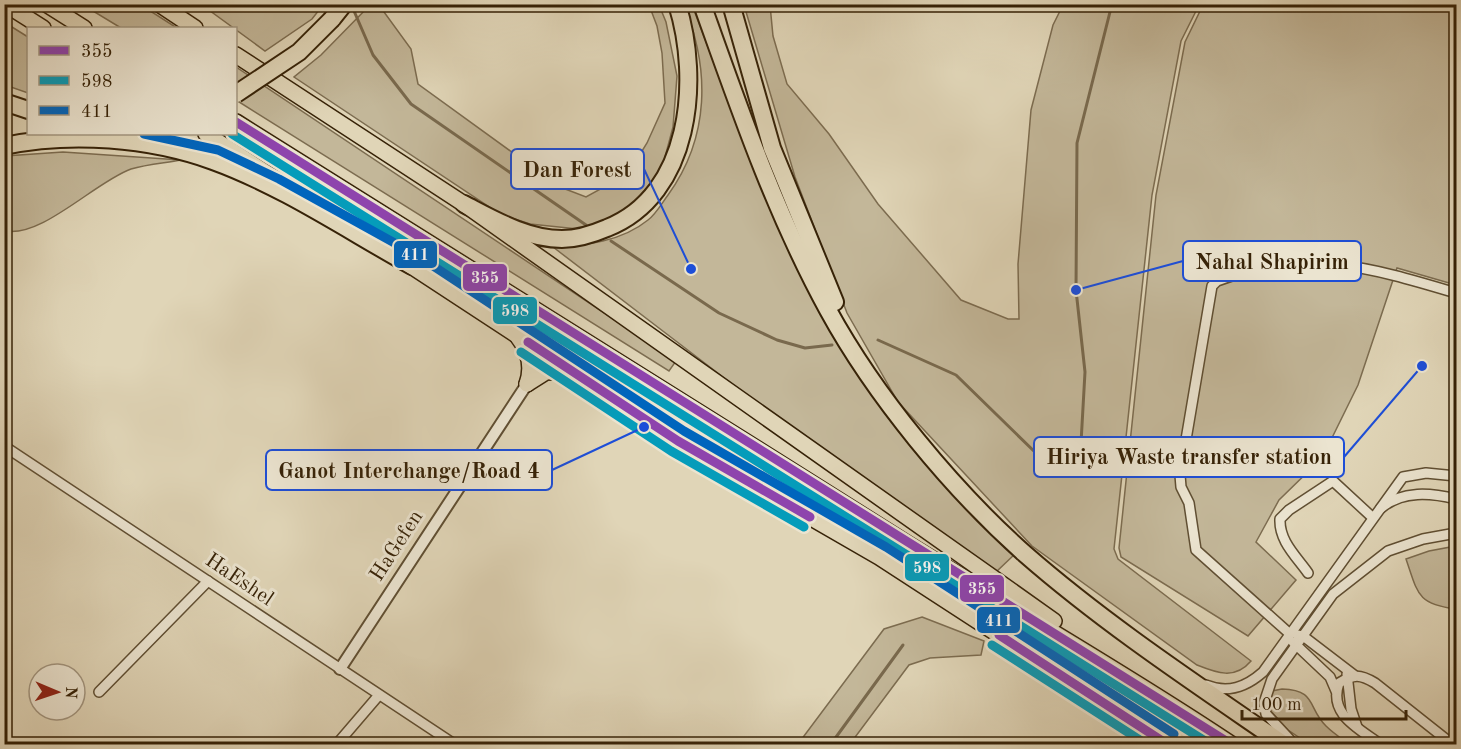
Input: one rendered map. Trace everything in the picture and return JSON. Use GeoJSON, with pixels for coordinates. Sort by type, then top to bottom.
{"type":"FeatureCollection","features":[{"type":"Feature","properties":{"kind":"highway"},"geometry":{"type":"LineString","coordinates":[[46,4],[82,27]]}},
{"type":"Feature","properties":{"kind":"highway"},"geometry":{"type":"LineString","coordinates":[[159,4],[194,27]]}},
{"type":"Feature","properties":{"kind":"highway"},"geometry":{"type":"LineString","coordinates":[[237,93],[300,52],[344,4]]}},
{"type":"Feature","properties":{"kind":"highway"},"geometry":{"type":"LineString","coordinates":[[464,204],[525,232],[565,239],[581,237],[618,224],[655,196],[673,162],[687,98],[687,44],[677,4]]}},
{"type":"Feature","properties":{"kind":"highway"},"geometry":{"type":"LineString","coordinates":[[702,4],[755,152],[811,279],[861,364],[942,470],[1000,531],[1048,574],[1283,744]]}},
{"type":"Feature","properties":{"kind":"highway"},"geometry":{"type":"LineString","coordinates":[[731,4],[772,148],[801,224],[861,364]]}},
{"type":"Feature","properties":{"kind":"highway"},"geometry":{"type":"LineString","coordinates":[[10,8],[41,27]]}},
{"type":"Feature","properties":{"kind":"highway"},"geometry":{"type":"LineString","coordinates":[[237,56],[464,204],[1162,698],[1231,744]]}},
{"type":"Feature","properties":{"kind":"highway"},"geometry":{"type":"LineString","coordinates":[[4,102],[27,110]]}},
{"type":"Feature","properties":{"kind":"highway"},"geometry":{"type":"LineString","coordinates":[[237,123],[652,381],[906,543],[1162,698]]}},
{"type":"Feature","properties":{"kind":"highway"},"geometry":{"type":"LineString","coordinates":[[208,135],[575,371],[678,441],[879,557],[1167,744]]}},
{"type":"Feature","properties":{"kind":"highway"},"geometry":{"type":"LineString","coordinates":[[4,146],[40,140],[104,140],[192,155],[213,161],[273,189],[411,266]]}},
{"type":"Feature","properties":{"kind":"highway"},"geometry":{"type":"LineString","coordinates":[[516,334],[529,358],[530,375],[527,384]]}},
{"type":"Feature","properties":{"kind":"highway"},"geometry":{"type":"LineString","coordinates":[[527,384],[546,372],[575,371]]}},
{"type":"Feature","properties":{"kind":"street"},"geometry":{"type":"LineString","coordinates":[[1380,744],[1357,728],[1338,709],[1336,691],[1330,677],[1295,646],[1290,634],[1196,550],[1189,503],[1181,488],[1180,475],[1212,286],[1217,282],[1256,269],[1325,263],[1348,264],[1456,293]]}},
{"type":"Feature","properties":{"kind":"street","name":"HaGefen"},"geometry":{"type":"LineString","coordinates":[[340,669],[527,384]]}},
{"type":"Feature","properties":{"kind":"street"},"geometry":{"type":"LineString","coordinates":[[4,460],[8,449]]}},
{"type":"Feature","properties":{"kind":"street","name":"HaEshel"},"geometry":{"type":"LineString","coordinates":[[8,449],[454,744]]}},
{"type":"Feature","properties":{"kind":"street"},"geometry":{"type":"LineString","coordinates":[[1186,676],[1222,690],[1243,686],[1263,672],[1373,515],[1403,477],[1426,473],[1456,476]]}},
{"type":"Feature","properties":{"kind":"street"},"geometry":{"type":"LineString","coordinates":[[1308,573],[1283,539],[1280,519],[1288,510],[1333,481],[1373,515]]}},
{"type":"Feature","properties":{"kind":"street"},"geometry":{"type":"LineString","coordinates":[[1373,515],[1396,498],[1420,494],[1456,499]]}},
{"type":"Feature","properties":{"kind":"street"},"geometry":{"type":"LineString","coordinates":[[1294,744],[1266,714],[1264,703],[1272,679],[1333,594],[1372,562],[1407,543],[1456,532]]}},
{"type":"Feature","properties":{"kind":"street"},"geometry":{"type":"LineString","coordinates":[[99,692],[208,581]]}},
{"type":"Feature","properties":{"kind":"street"},"geometry":{"type":"LineString","coordinates":[[1290,634],[1303,636],[1345,666],[1351,676],[1351,709],[1357,728]]}},
{"type":"Feature","properties":{"kind":"street"},"geometry":{"type":"LineString","coordinates":[[1336,691],[1339,683],[1351,676],[1365,676],[1452,744]]}},
{"type":"Feature","properties":{"kind":"street"},"geometry":{"type":"LineString","coordinates":[[337,744],[379,695]]}},
{"type":"Feature","properties":{"kind":"shaded area"},"geometry":{"type":"Polygon","coordinates":[[[83,5],[141,5],[175,27],[119,27],[83,5]]]}},
{"type":"Feature","properties":{"kind":"shaded area"},"geometry":{"type":"Polygon","coordinates":[[[202,5],[323,5],[312,19],[265,51],[237,31],[237,27],[232,27],[202,5]]]}},
{"type":"Feature","properties":{"kind":"shaded area"},"geometry":{"type":"Polygon","coordinates":[[[370,5],[389,5],[384,12],[411,49],[418,84],[560,187],[586,197],[628,174],[647,143],[665,103],[662,53],[657,26],[649,5],[659,5],[666,22],[677,76],[673,127],[661,172],[633,203],[606,223],[578,229],[530,224],[500,214],[294,77],[321,55],[370,5]]]}},
{"type":"Feature","properties":{"kind":"shaded area"},"geometry":{"type":"Polygon","coordinates":[[[684,5],[692,5],[731,108],[837,333],[1016,553],[996,572],[753,400],[553,247],[603,241],[638,227],[656,212],[682,173],[692,150],[702,102],[698,54],[684,5]]]}},
{"type":"Feature","properties":{"kind":"shaded area"},"geometry":{"type":"Polygon","coordinates":[[[744,5],[770,5],[773,36],[787,84],[829,134],[878,204],[961,300],[1008,319],[1019,319],[1018,264],[1031,110],[1053,25],[1063,5],[1199,5],[1181,41],[1152,195],[1114,549],[1118,559],[1251,661],[1245,667],[1239,671],[1226,673],[1197,665],[1032,546],[898,402],[847,313],[795,177],[744,5]]]}},
{"type":"Feature","properties":{"kind":"shaded area"},"geometry":{"type":"Polygon","coordinates":[[[1203,5],[1456,5],[1456,285],[1397,268],[1358,385],[1322,458],[1279,500],[1256,542],[1296,580],[1248,636],[1121,557],[1119,548],[1156,195],[1185,42],[1203,5]]]}},
{"type":"Feature","properties":{"kind":"shaded area"},"geometry":{"type":"Polygon","coordinates":[[[4,22],[27,36],[27,93],[5,85],[4,22]]]}},
{"type":"Feature","properties":{"kind":"shaded area"},"geometry":{"type":"Polygon","coordinates":[[[237,68],[676,361],[669,371],[237,101],[237,68]]]}},
{"type":"Feature","properties":{"kind":"shaded area"},"geometry":{"type":"Polygon","coordinates":[[[63,152],[181,160],[131,169],[52,218],[20,231],[5,231],[5,156],[63,152]]]}},
{"type":"Feature","properties":{"kind":"shaded area"},"geometry":{"type":"Polygon","coordinates":[[[1456,546],[1456,609],[1433,604],[1421,595],[1413,581],[1406,559],[1429,551],[1456,546]]]}},
{"type":"Feature","properties":{"kind":"shaded area"},"geometry":{"type":"Polygon","coordinates":[[[922,617],[984,641],[981,655],[930,658],[909,665],[850,744],[798,744],[884,629],[922,617]]]}},
{"type":"Feature","properties":{"kind":"shaded area"},"geometry":{"type":"Polygon","coordinates":[[[1293,690],[1306,696],[1326,726],[1349,744],[1309,744],[1288,730],[1268,708],[1272,691],[1293,690]]]}},
{"type":"Feature","properties":{"kind":"waterway"},"geometry":{"type":"LineString","coordinates":[[351,4],[373,55],[411,104],[586,225]]}},
{"type":"Feature","properties":{"kind":"waterway"},"geometry":{"type":"LineString","coordinates":[[1081,443],[1085,372],[1076,290],[1077,143],[1112,4]]}},
{"type":"Feature","properties":{"kind":"waterway"},"geometry":{"type":"LineString","coordinates":[[611,241],[719,313],[777,340],[805,348],[832,345]]}},
{"type":"Feature","properties":{"kind":"waterway"},"geometry":{"type":"LineString","coordinates":[[878,340],[956,375],[1040,457],[1079,469]]}},
{"type":"Feature","properties":{"kind":"waterway"},"geometry":{"type":"LineString","coordinates":[[831,744],[903,645]]}},
{"type":"Feature","properties":{"kind":"transit line","name":"355"},"geometry":{"type":"LineString","coordinates":[[237,123],[1231,744]]}},
{"type":"Feature","properties":{"kind":"transit line","name":"411"},"geometry":{"type":"LineString","coordinates":[[149,135],[218,150],[279,179],[418,256],[684,431],[886,547],[1174,734]]}},
{"type":"Feature","properties":{"kind":"transit line","name":"598"},"geometry":{"type":"LineString","coordinates":[[234,135],[1210,744]]}},
{"type":"Feature","properties":{"kind":"transit line","name":"355"},"geometry":{"type":"LineString","coordinates":[[528,342],[678,441],[810,517]]}},
{"type":"Feature","properties":{"kind":"transit line","name":"598"},"geometry":{"type":"LineString","coordinates":[[521,352],[671,451],[804,527]]}},
{"type":"Feature","properties":{"kind":"transit line","name":"355"},"geometry":{"type":"LineString","coordinates":[[999,635],[1167,744]]}},
{"type":"Feature","properties":{"kind":"transit line","name":"598"},"geometry":{"type":"LineString","coordinates":[[992,645],[1146,744]]}},
{"type":"Feature","properties":{"kind":"place","name":"Dan Forest"},"geometry":{"type":"Point","coordinates":[691,269]}},
{"type":"Feature","properties":{"kind":"place","name":"Nahal Shapirim"},"geometry":{"type":"Point","coordinates":[1076,290]}},
{"type":"Feature","properties":{"kind":"place","name":"Hiriya Waste transfer station"},"geometry":{"type":"Point","coordinates":[1422,366]}},
{"type":"Feature","properties":{"kind":"place","name":"Ganot Interchange/Road 4"},"geometry":{"type":"Point","coordinates":[644,427]}}]}
